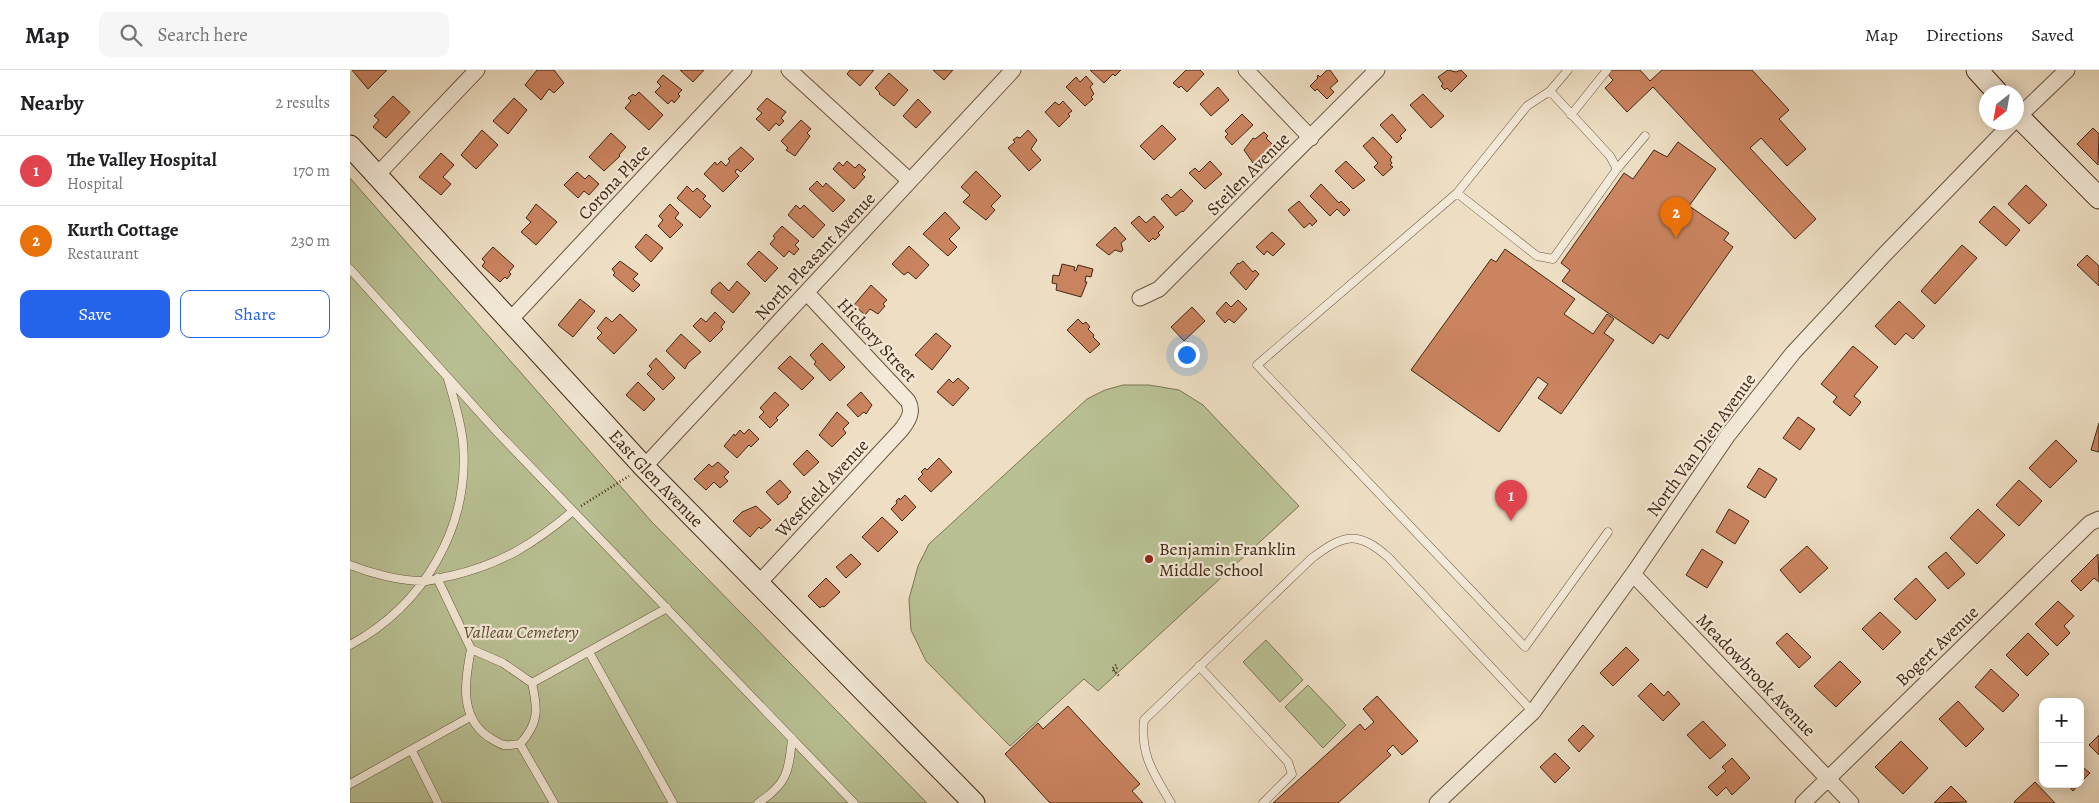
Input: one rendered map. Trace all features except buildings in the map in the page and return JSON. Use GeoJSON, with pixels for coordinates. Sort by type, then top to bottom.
{"type":"FeatureCollection","features":[{"type":"Feature","properties":{"kind":"street"},"geometry":{"type":"LineString","coordinates":[[377,175],[477,70]]}},
{"type":"Feature","properties":{"kind":"street","name":"Corona Place"},"geometry":{"type":"LineString","coordinates":[[511,319],[744,70]]}},
{"type":"Feature","properties":{"kind":"street"},"geometry":{"type":"LineString","coordinates":[[789,70],[910,181]]}},
{"type":"Feature","properties":{"kind":"street","name":"North Pleasant Avenue"},"geometry":{"type":"LineString","coordinates":[[644,467],[1013,70]]}},
{"type":"Feature","properties":{"kind":"street"},"geometry":{"type":"LineString","coordinates":[[1246,70],[1312,138]]}},
{"type":"Feature","properties":{"kind":"street","name":"Steilen Avenue"},"geometry":{"type":"LineString","coordinates":[[1140,298],[1159,289],[1312,138],[1377,70]]}},
{"type":"Feature","properties":{"kind":"street"},"geometry":{"type":"LineString","coordinates":[[1976,70],[1990,85]]}},
{"type":"Feature","properties":{"kind":"street","name":"North Van Dien Avenue"},"geometry":{"type":"LineString","coordinates":[[2024,110],[2067,70]]}},
{"type":"Feature","properties":{"kind":"street"},"geometry":{"type":"LineString","coordinates":[[2024,126],[2099,198]]}},
{"type":"Feature","properties":{"kind":"street","name":"North Van Dien Avenue"},"geometry":{"type":"LineString","coordinates":[[1436,803],[1533,712],[1633,574],[1728,435],[1793,353],[2004,130]]}},
{"type":"Feature","properties":{"kind":"street","name":"East Glen Avenue"},"geometry":{"type":"LineString","coordinates":[[350,146],[511,319],[644,467],[974,803]]}},
{"type":"Feature","properties":{"kind":"street","name":"Hickory Street"},"geometry":{"type":"LineString","coordinates":[[807,293],[908,401],[911,411],[910,417]]}},
{"type":"Feature","properties":{"kind":"street","name":"Westfield Avenue"},"geometry":{"type":"LineString","coordinates":[[759,583],[901,430],[910,417]]}},
{"type":"Feature","properties":{"kind":"street","name":"Bogert Avenue"},"geometry":{"type":"LineString","coordinates":[[1803,803],[2090,523],[2099,519]]}},
{"type":"Feature","properties":{"kind":"street","name":"Meadowbrook Avenue"},"geometry":{"type":"LineString","coordinates":[[1633,574],[1852,803]]}},
{"type":"Feature","properties":{"kind":"lane"},"geometry":{"type":"LineString","coordinates":[[1568,70],[1550,91],[1527,106],[1457,193],[1256,365],[1525,647],[1608,532]]}},
{"type":"Feature","properties":{"kind":"lane"},"geometry":{"type":"LineString","coordinates":[[1571,115],[1607,70]]}},
{"type":"Feature","properties":{"kind":"lane"},"geometry":{"type":"LineString","coordinates":[[1550,91],[1610,156],[1617,169]]}},
{"type":"Feature","properties":{"kind":"lane"},"geometry":{"type":"LineString","coordinates":[[1457,193],[1537,256],[1553,259],[1617,169],[1645,136]]}},
{"type":"Feature","properties":{"kind":"lane"},"geometry":{"type":"LineString","coordinates":[[350,269],[573,511],[854,803]]}},
{"type":"Feature","properties":{"kind":"lane"},"geometry":{"type":"LineString","coordinates":[[350,645],[377,628],[425,581],[437,563],[461,499],[463,442],[448,377]]}},
{"type":"Feature","properties":{"kind":"lane"},"geometry":{"type":"LineString","coordinates":[[350,564],[391,576],[425,581],[469,572],[521,550],[573,511]]}},
{"type":"Feature","properties":{"kind":"lane"},"geometry":{"type":"LineString","coordinates":[[1171,803],[1145,755],[1142,734],[1144,720],[1312,558],[1331,544],[1347,539],[1360,538],[1377,547],[1389,558],[1533,712]]}},
{"type":"Feature","properties":{"kind":"lane"},"geometry":{"type":"LineString","coordinates":[[438,578],[470,649],[466,695],[470,717],[480,731],[491,739],[504,745],[520,744],[530,733],[537,715],[532,683],[503,663],[470,649]]}},
{"type":"Feature","properties":{"kind":"lane"},"geometry":{"type":"LineString","coordinates":[[532,683],[667,608]]}},
{"type":"Feature","properties":{"kind":"lane"},"geometry":{"type":"LineString","coordinates":[[589,652],[672,803]]}},
{"type":"Feature","properties":{"kind":"lane"},"geometry":{"type":"LineString","coordinates":[[1199,666],[1288,762],[1292,774],[1263,803]]}},
{"type":"Feature","properties":{"kind":"lane"},"geometry":{"type":"LineString","coordinates":[[350,784],[470,717]]}},
{"type":"Feature","properties":{"kind":"lane"},"geometry":{"type":"LineString","coordinates":[[758,803],[774,792],[785,777],[789,765],[792,738]]}},
{"type":"Feature","properties":{"kind":"lane"},"geometry":{"type":"LineString","coordinates":[[520,744],[554,803]]}},
{"type":"Feature","properties":{"kind":"lane"},"geometry":{"type":"LineString","coordinates":[[412,751],[438,803]]}},
{"type":"Feature","properties":{"kind":"path"},"geometry":{"type":"LineString","coordinates":[[573,511],[644,467]]}},
{"type":"Feature","properties":{"kind":"path"},"geometry":{"type":"LineString","coordinates":[[1117,666],[1112,669],[1119,676]]}},
{"type":"Feature","properties":{"kind":"green space","name":"Valleau Cemetery"},"geometry":{"type":"Polygon","coordinates":[[[350,178],[651,521],[927,803],[350,803],[350,178]]]}},
{"type":"Feature","properties":{"kind":"green space"},"geometry":{"type":"Polygon","coordinates":[[[1123,385],[1149,385],[1179,390],[1203,405],[1299,506],[1098,691],[1084,679],[1010,746],[926,661],[911,630],[909,599],[918,566],[929,544],[1087,399],[1105,390],[1123,385]]]}},
{"type":"Feature","properties":{"kind":"green space"},"geometry":{"type":"Polygon","coordinates":[[[1266,640],[1303,680],[1280,702],[1243,662],[1266,640]]]}},
{"type":"Feature","properties":{"kind":"green space"},"geometry":{"type":"Polygon","coordinates":[[[1308,685],[1346,725],[1323,748],[1285,707],[1308,685]]]}},
{"type":"Feature","properties":{"kind":"place","name":"Kurth Cottage"},"geometry":{"type":"Point","coordinates":[1676,238]}},
{"type":"Feature","properties":{"kind":"place","name":"The Valley Hospital"},"geometry":{"type":"Point","coordinates":[1511,521]}},
{"type":"Feature","properties":{"kind":"place","name":"Benjamin Franklin Middle School"},"geometry":{"type":"Point","coordinates":[1149,559]}}]}
